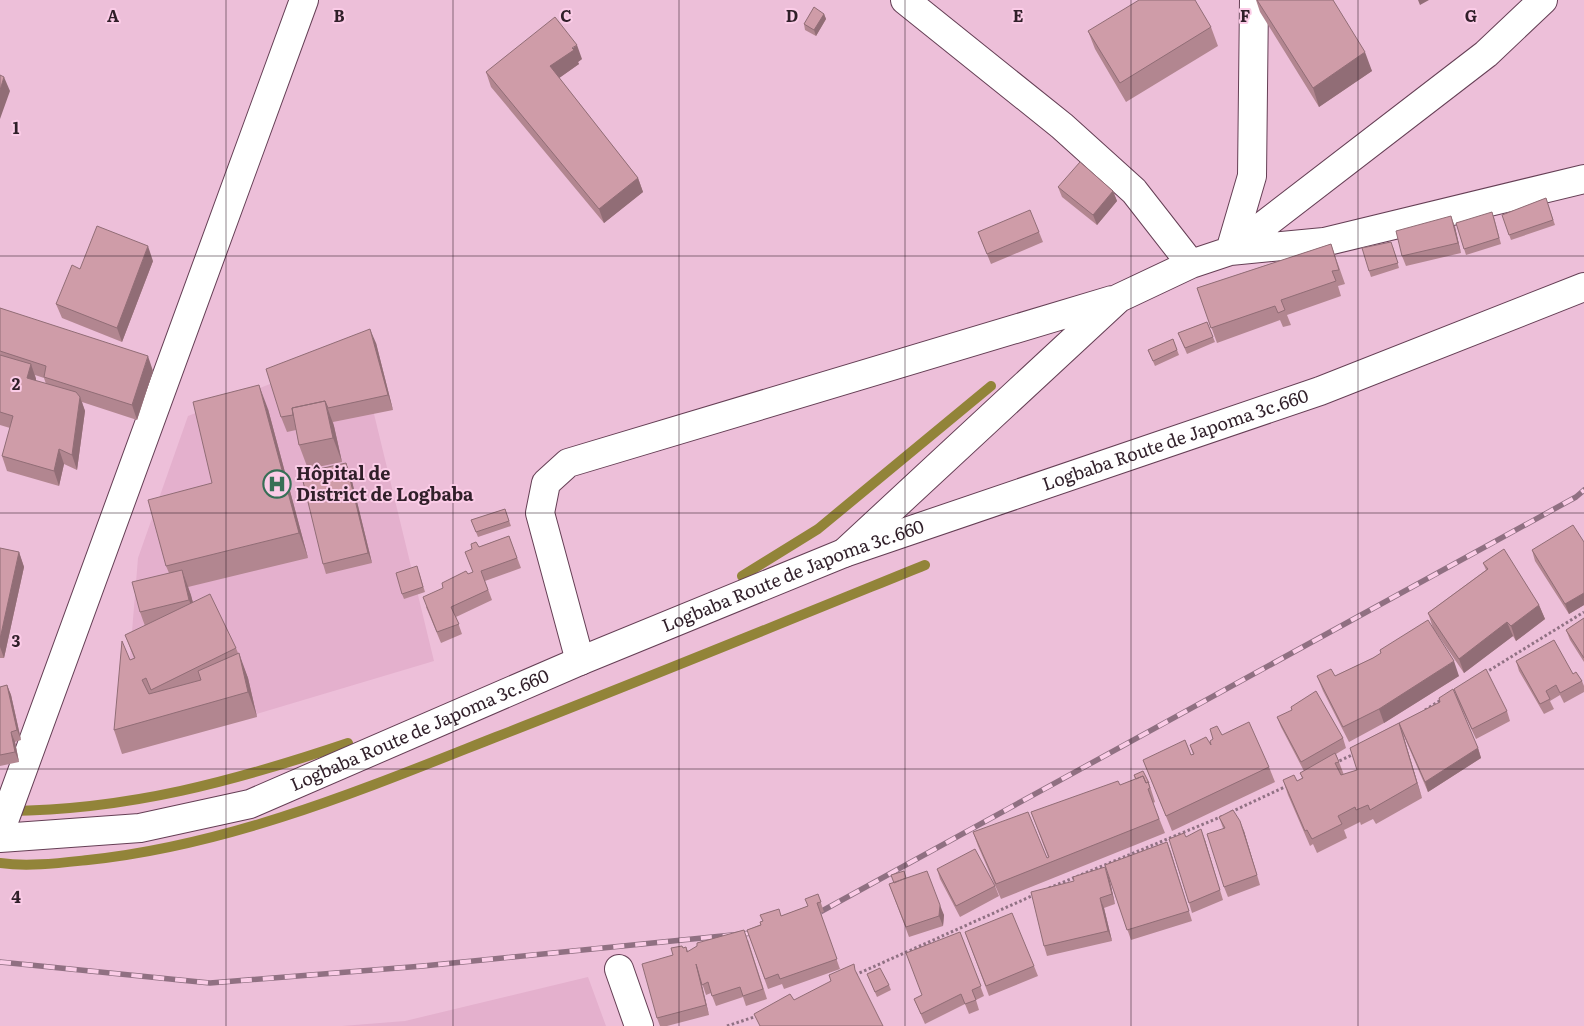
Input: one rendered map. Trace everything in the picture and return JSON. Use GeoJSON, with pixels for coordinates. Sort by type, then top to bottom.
{"type":"FeatureCollection","features":[{"type":"Feature","properties":{"kind":"street"},"geometry":{"type":"LineString","coordinates":[[0,832],[304,0]]}},
{"type":"Feature","properties":{"kind":"street"},"geometry":{"type":"LineString","coordinates":[[905,0],[1062,126],[1134,191],[1191,264]]}},
{"type":"Feature","properties":{"kind":"street"},"geometry":{"type":"LineString","coordinates":[[1230,251],[1252,176],[1254,0]]}},
{"type":"Feature","properties":{"kind":"street"},"geometry":{"type":"LineString","coordinates":[[1230,251],[1486,54],[1543,0]]}},
{"type":"Feature","properties":{"kind":"street"},"geometry":{"type":"LineString","coordinates":[[580,661],[540,513],[546,484],[568,463],[1119,298],[1191,264],[1230,251],[1324,242],[1584,180]]}},
{"type":"Feature","properties":{"kind":"street","name":"Logbaba Route de Japoma 3c.660"},"geometry":{"type":"LineString","coordinates":[[0,838],[140,828],[250,804],[580,661],[844,553],[1320,391],[1584,288]]}},
{"type":"Feature","properties":{"kind":"street"},"geometry":{"type":"LineString","coordinates":[[844,553],[1119,298]]}},
{"type":"Feature","properties":{"kind":"street"},"geometry":{"type":"LineString","coordinates":[[619,969],[639,1026]]}},
{"type":"Feature","properties":{"kind":"path"},"geometry":{"type":"LineString","coordinates":[[1480,676],[1584,612]]}},
{"type":"Feature","properties":{"kind":"path"},"geometry":{"type":"LineString","coordinates":[[1422,712],[1447,696]]}},
{"type":"Feature","properties":{"kind":"path"},"geometry":{"type":"LineString","coordinates":[[1330,765],[1356,752]]}},
{"type":"Feature","properties":{"kind":"path"},"geometry":{"type":"LineString","coordinates":[[1047,889],[1215,820],[1294,782]]}},
{"type":"Feature","properties":{"kind":"path"},"geometry":{"type":"LineString","coordinates":[[852,976],[1038,893]]}},
{"type":"Feature","properties":{"kind":"path"},"geometry":{"type":"LineString","coordinates":[[727,1026],[762,1015]]}},
{"type":"Feature","properties":{"kind":"shaded area","name":"Hôpital de District de Logbaba"},"geometry":{"type":"Polygon","coordinates":[[[376,343],[374,414],[434,661],[122,754],[138,558],[188,416],[376,343]]]}},
{"type":"Feature","properties":{"kind":"shaded area"},"geometry":{"type":"Polygon","coordinates":[[[588,977],[606,1026],[342,1026],[405,1021],[588,977]]]}},
{"type":"Feature","properties":{"kind":"building"},"geometry":{"type":"Polygon","coordinates":[[[1139,0],[1195,0],[1211,27],[1120,83],[1088,31],[1139,0]]]}},
{"type":"Feature","properties":{"kind":"building"},"geometry":{"type":"Polygon","coordinates":[[[1257,0],[1333,0],[1365,52],[1313,88],[1257,0]]]}},
{"type":"Feature","properties":{"kind":"building"},"geometry":{"type":"Polygon","coordinates":[[[814,7],[824,14],[814,30],[804,24],[814,7]]]}},
{"type":"Feature","properties":{"kind":"building"},"geometry":{"type":"Polygon","coordinates":[[[555,17],[577,45],[572,48],[574,50],[550,66],[638,178],[599,209],[486,72],[555,17]]]}},
{"type":"Feature","properties":{"kind":"building"},"geometry":{"type":"Polygon","coordinates":[[[0,75],[4,77],[0,90],[0,75]]]}},
{"type":"Feature","properties":{"kind":"building"},"geometry":{"type":"Polygon","coordinates":[[[1080,162],[1113,191],[1093,215],[1058,187],[1080,162]]]}},
{"type":"Feature","properties":{"kind":"building"},"geometry":{"type":"Polygon","coordinates":[[[1546,198],[1553,220],[1509,235],[1502,215],[1546,198]]]}},
{"type":"Feature","properties":{"kind":"building"},"geometry":{"type":"Polygon","coordinates":[[[1030,210],[1039,232],[987,254],[978,232],[1030,210]]]}},
{"type":"Feature","properties":{"kind":"building"},"geometry":{"type":"Polygon","coordinates":[[[1492,212],[1499,238],[1464,249],[1456,223],[1492,212]]]}},
{"type":"Feature","properties":{"kind":"building"},"geometry":{"type":"Polygon","coordinates":[[[1451,216],[1458,243],[1402,256],[1396,231],[1451,216]]]}},
{"type":"Feature","properties":{"kind":"building"},"geometry":{"type":"Polygon","coordinates":[[[97,226],[148,246],[117,328],[56,304],[72,265],[80,269],[97,226]]]}},
{"type":"Feature","properties":{"kind":"building"},"geometry":{"type":"Polygon","coordinates":[[[1391,242],[1398,263],[1369,271],[1362,248],[1391,242]]]}},
{"type":"Feature","properties":{"kind":"building"},"geometry":{"type":"Polygon","coordinates":[[[1331,244],[1339,270],[1332,271],[1336,281],[1281,300],[1285,310],[1278,313],[1275,306],[1211,328],[1197,288],[1331,244]]]}},
{"type":"Feature","properties":{"kind":"building"},"geometry":{"type":"Polygon","coordinates":[[[0,308],[148,356],[132,405],[44,377],[46,366],[0,351],[0,308]]]}},
{"type":"Feature","properties":{"kind":"building"},"geometry":{"type":"Polygon","coordinates":[[[1207,322],[1213,337],[1185,348],[1178,333],[1207,322]]]}},
{"type":"Feature","properties":{"kind":"building"},"geometry":{"type":"Polygon","coordinates":[[[370,329],[388,395],[328,408],[325,401],[292,408],[293,415],[281,417],[266,369],[370,329]]]}},
{"type":"Feature","properties":{"kind":"building"},"geometry":{"type":"Polygon","coordinates":[[[1173,339],[1177,350],[1153,361],[1148,350],[1173,339]]]}},
{"type":"Feature","properties":{"kind":"building"},"geometry":{"type":"Polygon","coordinates":[[[0,355],[31,364],[27,378],[76,392],[80,397],[72,455],[59,449],[54,471],[2,456],[13,416],[0,412],[0,355]]]}},
{"type":"Feature","properties":{"kind":"building"},"geometry":{"type":"Polygon","coordinates":[[[259,385],[299,533],[166,566],[148,500],[212,483],[193,402],[259,385]]]}},
{"type":"Feature","properties":{"kind":"building"},"geometry":{"type":"Polygon","coordinates":[[[325,401],[333,438],[299,445],[292,408],[325,401]]]}},
{"type":"Feature","properties":{"kind":"building"},"geometry":{"type":"Polygon","coordinates":[[[346,463],[368,553],[323,564],[301,473],[346,463]]]}},
{"type":"Feature","properties":{"kind":"building"},"geometry":{"type":"Polygon","coordinates":[[[505,509],[509,521],[476,532],[471,520],[505,509]]]}},
{"type":"Feature","properties":{"kind":"building"},"geometry":{"type":"Polygon","coordinates":[[[1573,525],[1584,542],[1584,593],[1565,604],[1532,550],[1573,525]]]}},
{"type":"Feature","properties":{"kind":"building"},"geometry":{"type":"Polygon","coordinates":[[[509,536],[517,558],[481,571],[488,590],[451,607],[459,624],[437,632],[423,597],[443,588],[442,583],[466,571],[468,574],[473,572],[465,552],[472,549],[471,544],[476,542],[479,547],[509,536]]]}},
{"type":"Feature","properties":{"kind":"building"},"geometry":{"type":"Polygon","coordinates":[[[0,548],[19,552],[0,639],[0,548]]]}},
{"type":"Feature","properties":{"kind":"building"},"geometry":{"type":"Polygon","coordinates":[[[1504,549],[1539,605],[1511,626],[1507,622],[1459,659],[1428,613],[1488,569],[1483,563],[1504,549]]]}},
{"type":"Feature","properties":{"kind":"building"},"geometry":{"type":"Polygon","coordinates":[[[417,566],[423,587],[402,594],[396,573],[417,566]]]}},
{"type":"Feature","properties":{"kind":"building"},"geometry":{"type":"Polygon","coordinates":[[[182,570],[189,600],[140,612],[132,582],[182,570]]]}},
{"type":"Feature","properties":{"kind":"building"},"geometry":{"type":"Polygon","coordinates":[[[210,594],[236,648],[151,690],[146,678],[142,680],[149,694],[201,680],[198,671],[239,653],[248,692],[114,730],[122,641],[130,660],[135,658],[125,635],[210,594]]]}},
{"type":"Feature","properties":{"kind":"building"},"geometry":{"type":"Polygon","coordinates":[[[1584,618],[1584,658],[1566,630],[1584,618]]]}},
{"type":"Feature","properties":{"kind":"building"},"geometry":{"type":"Polygon","coordinates":[[[1428,620],[1454,661],[1379,709],[1343,727],[1317,676],[1331,669],[1335,676],[1373,658],[1381,653],[1380,650],[1428,620]]]}},
{"type":"Feature","properties":{"kind":"building"},"geometry":{"type":"Polygon","coordinates":[[[1554,640],[1573,674],[1576,672],[1582,681],[1560,693],[1556,685],[1546,691],[1550,699],[1540,704],[1516,661],[1554,640]]]}},
{"type":"Feature","properties":{"kind":"building"},"geometry":{"type":"Polygon","coordinates":[[[1486,669],[1507,711],[1472,729],[1454,689],[1486,669]]]}},
{"type":"Feature","properties":{"kind":"building"},"geometry":{"type":"Polygon","coordinates":[[[7,685],[17,730],[11,732],[15,752],[0,755],[0,687],[7,685]]]}},
{"type":"Feature","properties":{"kind":"building"},"geometry":{"type":"Polygon","coordinates":[[[1453,689],[1478,748],[1425,782],[1399,723],[1440,702],[1439,698],[1453,689]]]}},
{"type":"Feature","properties":{"kind":"building"},"geometry":{"type":"Polygon","coordinates":[[[1316,691],[1343,738],[1301,762],[1277,717],[1292,710],[1291,707],[1316,691]]]}},
{"type":"Feature","properties":{"kind":"building"},"geometry":{"type":"Polygon","coordinates":[[[1249,722],[1269,767],[1166,816],[1143,760],[1185,740],[1191,755],[1194,754],[1190,745],[1206,737],[1211,745],[1210,741],[1213,739],[1210,729],[1217,726],[1222,735],[1249,722]]]}},
{"type":"Feature","properties":{"kind":"building"},"geometry":{"type":"Polygon","coordinates":[[[1399,723],[1417,783],[1370,810],[1368,805],[1356,810],[1355,807],[1338,816],[1342,824],[1312,839],[1307,830],[1305,831],[1283,780],[1294,775],[1297,781],[1303,778],[1300,773],[1335,753],[1339,762],[1335,763],[1341,775],[1357,770],[1350,748],[1399,723]]]}},
{"type":"Feature","properties":{"kind":"building"},"geometry":{"type":"Polygon","coordinates":[[[1143,771],[1149,783],[1146,783],[1143,776],[1136,779],[1134,775],[1143,771]]]}},
{"type":"Feature","properties":{"kind":"building"},"geometry":{"type":"Polygon","coordinates":[[[1143,776],[1146,783],[1148,782],[1150,788],[1148,789],[1159,819],[996,884],[973,832],[1028,812],[1047,858],[1049,857],[1031,812],[1118,781],[1120,785],[1143,776]]]}},
{"type":"Feature","properties":{"kind":"building"},"geometry":{"type":"Polygon","coordinates":[[[1233,810],[1240,821],[1257,875],[1224,887],[1207,834],[1225,828],[1219,817],[1233,810]]]}},
{"type":"Feature","properties":{"kind":"building"},"geometry":{"type":"Polygon","coordinates":[[[1201,829],[1220,890],[1189,903],[1169,839],[1184,833],[1186,837],[1201,829]]]}},
{"type":"Feature","properties":{"kind":"building"},"geometry":{"type":"Polygon","coordinates":[[[1167,842],[1189,911],[1127,930],[1105,865],[1167,842]]]}},
{"type":"Feature","properties":{"kind":"building"},"geometry":{"type":"Polygon","coordinates":[[[975,849],[995,886],[956,906],[937,869],[975,849]]]}},
{"type":"Feature","properties":{"kind":"building"},"geometry":{"type":"Polygon","coordinates":[[[1105,867],[1112,894],[1100,898],[1108,931],[1044,946],[1031,892],[1074,881],[1073,877],[1105,867]]]}},
{"type":"Feature","properties":{"kind":"building"},"geometry":{"type":"Polygon","coordinates":[[[904,871],[906,878],[894,883],[891,875],[904,871]]]}},
{"type":"Feature","properties":{"kind":"building"},"geometry":{"type":"Polygon","coordinates":[[[927,871],[940,905],[939,916],[906,927],[889,884],[927,871]]]}},
{"type":"Feature","properties":{"kind":"building"},"geometry":{"type":"Polygon","coordinates":[[[818,894],[821,902],[817,903],[837,959],[780,979],[778,974],[765,979],[747,930],[761,925],[760,922],[763,921],[760,915],[779,909],[781,916],[808,906],[805,899],[818,894]]]}},
{"type":"Feature","properties":{"kind":"building"},"geometry":{"type":"Polygon","coordinates":[[[1012,913],[1034,966],[986,986],[965,932],[1012,913]]]}},
{"type":"Feature","properties":{"kind":"building"},"geometry":{"type":"Polygon","coordinates":[[[744,930],[763,989],[743,996],[740,987],[712,996],[708,982],[702,985],[696,964],[706,1005],[657,1018],[642,964],[673,955],[671,948],[686,947],[687,952],[697,946],[697,943],[744,930]]]}},
{"type":"Feature","properties":{"kind":"building"},"geometry":{"type":"Polygon","coordinates":[[[960,932],[981,986],[972,990],[976,1000],[965,1004],[961,994],[921,1014],[914,999],[922,995],[906,953],[960,932]]]}},
{"type":"Feature","properties":{"kind":"building"},"geometry":{"type":"Polygon","coordinates":[[[854,964],[855,970],[883,1026],[760,1026],[754,1014],[790,994],[794,1000],[831,981],[829,975],[854,964]]]}},
{"type":"Feature","properties":{"kind":"building"},"geometry":{"type":"Polygon","coordinates":[[[880,968],[889,985],[875,992],[867,974],[880,968]]]}},
{"type":"Feature","properties":{"kind":"waterway"},"geometry":{"type":"LineString","coordinates":[[742,576],[818,529],[991,386]]}},
{"type":"Feature","properties":{"kind":"waterway"},"geometry":{"type":"LineString","coordinates":[[0,863],[33,865],[141,853],[194,842],[296,812],[347,795],[550,716],[925,565]]}},
{"type":"Feature","properties":{"kind":"waterway"},"geometry":{"type":"LineString","coordinates":[[8,811],[96,805],[181,791],[264,770],[348,743]]}},
{"type":"Feature","properties":{"kind":"railway"},"geometry":{"type":"LineString","coordinates":[[811,917],[1576,497],[1584,490]]}},
{"type":"Feature","properties":{"kind":"railway"},"geometry":{"type":"LineString","coordinates":[[0,962],[210,983],[423,966],[762,932]]}},
{"type":"Feature","properties":{"kind":"place","name":"Hôpital de District de Logbaba"},"geometry":{"type":"Point","coordinates":[277,484]}}]}
